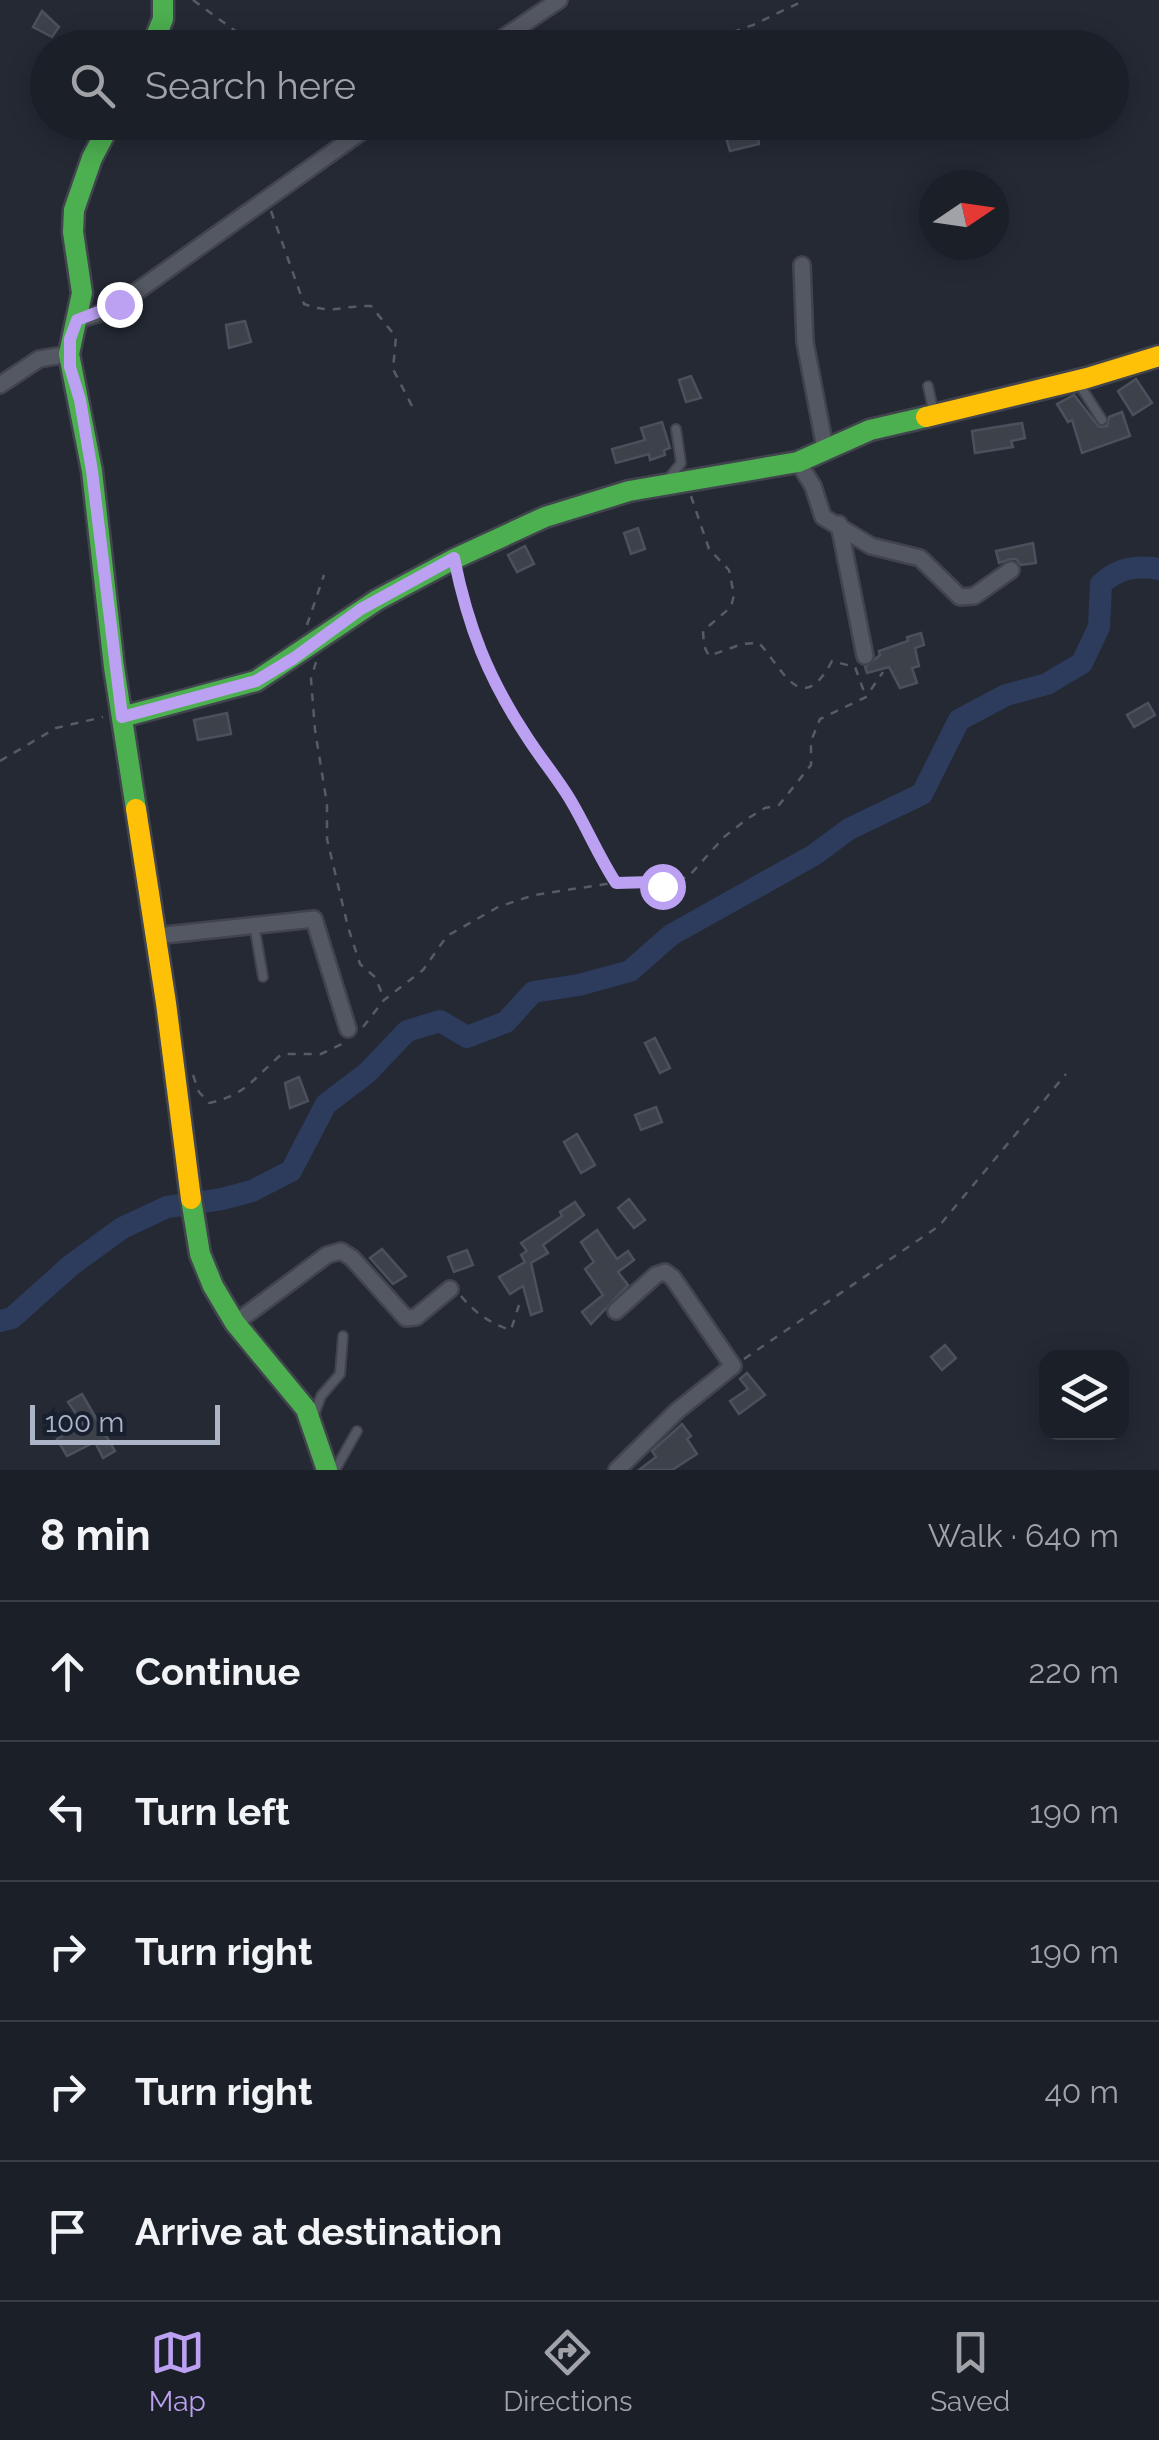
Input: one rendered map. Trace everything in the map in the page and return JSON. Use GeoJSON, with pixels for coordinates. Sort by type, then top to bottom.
{"type":"FeatureCollection","features":[{"type":"Feature","properties":{"kind":"street"},"geometry":{"type":"LineString","coordinates":[[158,30],[163,0]]}},
{"type":"Feature","properties":{"kind":"street"},"geometry":{"type":"LineString","coordinates":[[514,30],[558,0]]}},
{"type":"Feature","properties":{"kind":"street"},"geometry":{"type":"LineString","coordinates":[[102,140],[74,210],[73,232],[82,293],[69,354],[92,471],[122,717],[193,1218],[205,1269],[236,1323],[299,1398],[312,1421],[327,1470]]}},
{"type":"Feature","properties":{"kind":"street"},"geometry":{"type":"LineString","coordinates":[[77,320],[119,304],[351,140]]}},
{"type":"Feature","properties":{"kind":"street"},"geometry":{"type":"LineString","coordinates":[[802,265],[805,342],[825,448]]}},
{"type":"Feature","properties":{"kind":"street"},"geometry":{"type":"LineString","coordinates":[[0,385],[40,359],[69,354]]}},
{"type":"Feature","properties":{"kind":"street"},"geometry":{"type":"LineString","coordinates":[[122,717],[242,687],[312,646],[361,609],[454,558],[545,517],[629,491],[798,462],[870,430],[1159,356]]}},
{"type":"Feature","properties":{"kind":"street"},"geometry":{"type":"LineString","coordinates":[[798,462],[813,486],[821,513],[870,546],[920,558],[960,597],[974,596],[1011,570]]}},
{"type":"Feature","properties":{"kind":"street"},"geometry":{"type":"LineString","coordinates":[[838,524],[866,656]]}},
{"type":"Feature","properties":{"kind":"street"},"geometry":{"type":"LineString","coordinates":[[156,936],[314,919],[348,1029]]}},
{"type":"Feature","properties":{"kind":"street"},"geometry":{"type":"LineString","coordinates":[[236,1323],[334,1252],[347,1253],[406,1318],[416,1317],[450,1288]]}},
{"type":"Feature","properties":{"kind":"street"},"geometry":{"type":"LineString","coordinates":[[616,1312],[656,1275],[665,1272],[733,1366],[678,1411],[617,1470]]}},
{"type":"Feature","properties":{"kind":"lane"},"geometry":{"type":"LineString","coordinates":[[1077,380],[1102,420]]}},
{"type":"Feature","properties":{"kind":"lane"},"geometry":{"type":"LineString","coordinates":[[928,386],[934,414]]}},
{"type":"Feature","properties":{"kind":"lane"},"geometry":{"type":"LineString","coordinates":[[674,483],[682,463],[676,429]]}},
{"type":"Feature","properties":{"kind":"lane"},"geometry":{"type":"LineString","coordinates":[[254,924],[264,976]]}},
{"type":"Feature","properties":{"kind":"lane"},"geometry":{"type":"LineString","coordinates":[[312,1421],[321,1396],[340,1374],[343,1336]]}},
{"type":"Feature","properties":{"kind":"lane"},"geometry":{"type":"LineString","coordinates":[[335,1470],[357,1431]]}},
{"type":"Feature","properties":{"kind":"path"},"geometry":{"type":"LineString","coordinates":[[193,0],[234,30]]}},
{"type":"Feature","properties":{"kind":"path"},"geometry":{"type":"LineString","coordinates":[[741,30],[805,0]]}},
{"type":"Feature","properties":{"kind":"path"},"geometry":{"type":"LineString","coordinates":[[267,200],[304,304],[327,312],[371,306],[396,338],[393,369],[413,408]]}},
{"type":"Feature","properties":{"kind":"path"},"geometry":{"type":"LineString","coordinates":[[674,483],[709,549],[729,570],[734,595],[731,606],[702,631],[709,656],[742,644],[759,643],[780,674],[793,686],[802,688],[817,681],[832,661],[841,662],[855,667],[866,697]]}},
{"type":"Feature","properties":{"kind":"path"},"geometry":{"type":"LineString","coordinates":[[454,558],[463,604],[479,653],[526,736],[572,801],[616,883]]}},
{"type":"Feature","properties":{"kind":"path"},"geometry":{"type":"LineString","coordinates":[[324,574],[306,626],[312,646],[314,730],[327,804],[327,839],[360,964],[374,977],[384,1000]]}},
{"type":"Feature","properties":{"kind":"path"},"geometry":{"type":"LineString","coordinates":[[192,1074],[199,1092],[209,1103],[245,1091],[282,1054],[321,1054],[343,1044],[368,1022],[384,1000],[423,970],[447,936],[498,907],[534,894],[616,883],[652,882],[662,886],[689,876],[724,836],[765,808],[778,805],[811,765],[811,741],[820,719],[866,697],[883,672]]}},
{"type":"Feature","properties":{"kind":"path"},"geometry":{"type":"LineString","coordinates":[[0,761],[56,728],[122,717]]}},
{"type":"Feature","properties":{"kind":"path"},"geometry":{"type":"LineString","coordinates":[[733,1366],[939,1226],[1066,1074]]}},
{"type":"Feature","properties":{"kind":"path"},"geometry":{"type":"LineString","coordinates":[[450,1288],[456,1289],[472,1310],[511,1330],[519,1305]]}},
{"type":"Feature","properties":{"kind":"building"},"geometry":{"type":"Polygon","coordinates":[[[42,11],[59,27],[39,30],[33,27],[42,11]]]}},
{"type":"Feature","properties":{"kind":"building"},"geometry":{"type":"Polygon","coordinates":[[[727,140],[758,140],[759,144],[730,151],[727,140]]]}},
{"type":"Feature","properties":{"kind":"building"},"geometry":{"type":"Polygon","coordinates":[[[245,321],[251,342],[229,348],[226,325],[245,321]]]}},
{"type":"Feature","properties":{"kind":"building"},"geometry":{"type":"Polygon","coordinates":[[[691,376],[701,398],[686,402],[679,380],[691,376]]]}},
{"type":"Feature","properties":{"kind":"building"},"geometry":{"type":"Polygon","coordinates":[[[1136,379],[1152,403],[1133,415],[1118,391],[1136,379]]]}},
{"type":"Feature","properties":{"kind":"building"},"geometry":{"type":"Polygon","coordinates":[[[1074,395],[1099,427],[1107,426],[1109,417],[1122,412],[1130,436],[1082,453],[1072,420],[1068,422],[1057,404],[1074,395]]]}},
{"type":"Feature","properties":{"kind":"building"},"geometry":{"type":"Polygon","coordinates":[[[662,422],[670,448],[664,450],[665,455],[650,460],[649,454],[616,463],[612,449],[645,440],[641,428],[662,422]]]}},
{"type":"Feature","properties":{"kind":"building"},"geometry":{"type":"Polygon","coordinates":[[[1022,423],[1025,438],[1011,441],[1013,447],[975,453],[972,431],[1022,423]]]}},
{"type":"Feature","properties":{"kind":"building"},"geometry":{"type":"Polygon","coordinates":[[[638,528],[645,549],[631,554],[624,533],[638,528]]]}},
{"type":"Feature","properties":{"kind":"building"},"geometry":{"type":"Polygon","coordinates":[[[1033,543],[1036,563],[1021,565],[1011,559],[999,563],[996,551],[1033,543]]]}},
{"type":"Feature","properties":{"kind":"building"},"geometry":{"type":"Polygon","coordinates":[[[525,546],[534,564],[517,572],[508,555],[525,546]]]}},
{"type":"Feature","properties":{"kind":"building"},"geometry":{"type":"Polygon","coordinates":[[[921,633],[924,645],[915,648],[919,666],[912,668],[917,683],[900,688],[889,667],[867,673],[865,667],[880,655],[879,651],[921,633]]]}},
{"type":"Feature","properties":{"kind":"building"},"geometry":{"type":"Polygon","coordinates":[[[1148,703],[1155,715],[1134,727],[1127,715],[1148,703]]]}},
{"type":"Feature","properties":{"kind":"building"},"geometry":{"type":"Polygon","coordinates":[[[227,713],[231,734],[198,740],[194,720],[227,713]]]}},
{"type":"Feature","properties":{"kind":"building"},"geometry":{"type":"Polygon","coordinates":[[[655,1038],[670,1068],[660,1073],[645,1043],[655,1038]]]}},
{"type":"Feature","properties":{"kind":"building"},"geometry":{"type":"Polygon","coordinates":[[[299,1077],[308,1101],[290,1108],[285,1083],[299,1077]]]}},
{"type":"Feature","properties":{"kind":"building"},"geometry":{"type":"Polygon","coordinates":[[[656,1107],[662,1122],[641,1130],[635,1115],[656,1107]]]}},
{"type":"Feature","properties":{"kind":"building"},"geometry":{"type":"Polygon","coordinates":[[[577,1134],[595,1165],[581,1173],[564,1142],[577,1134]]]}},
{"type":"Feature","properties":{"kind":"building"},"geometry":{"type":"Polygon","coordinates":[[[629,1199],[645,1220],[634,1228],[618,1208],[629,1199]]]}},
{"type":"Feature","properties":{"kind":"building"},"geometry":{"type":"Polygon","coordinates":[[[575,1202],[584,1215],[543,1245],[548,1253],[531,1263],[542,1311],[531,1315],[523,1286],[510,1294],[499,1277],[525,1262],[521,1255],[527,1251],[521,1243],[562,1216],[560,1212],[575,1202]]]}},
{"type":"Feature","properties":{"kind":"building"},"geometry":{"type":"Polygon","coordinates":[[[597,1230],[617,1259],[628,1251],[634,1260],[618,1272],[628,1285],[591,1324],[582,1312],[603,1295],[585,1269],[594,1262],[581,1242],[597,1230]]]}},
{"type":"Feature","properties":{"kind":"building"},"geometry":{"type":"Polygon","coordinates":[[[382,1249],[406,1276],[393,1284],[370,1258],[382,1249]]]}},
{"type":"Feature","properties":{"kind":"building"},"geometry":{"type":"Polygon","coordinates":[[[467,1250],[473,1265],[454,1272],[448,1257],[467,1250]]]}},
{"type":"Feature","properties":{"kind":"building"},"geometry":{"type":"Polygon","coordinates":[[[945,1345],[956,1358],[942,1370],[931,1357],[945,1345]]]}},
{"type":"Feature","properties":{"kind":"building"},"geometry":{"type":"Polygon","coordinates":[[[747,1373],[765,1395],[739,1414],[730,1401],[748,1389],[740,1379],[747,1373]]]}},
{"type":"Feature","properties":{"kind":"building"},"geometry":{"type":"Polygon","coordinates":[[[82,1394],[115,1451],[103,1458],[95,1442],[67,1456],[57,1439],[83,1424],[68,1402],[82,1394]]]}},
{"type":"Feature","properties":{"kind":"building"},"geometry":{"type":"Polygon","coordinates":[[[682,1424],[697,1454],[672,1470],[639,1470],[656,1457],[652,1451],[682,1424]]]}},
{"type":"Feature","properties":{"kind":"waterway"},"geometry":{"type":"LineString","coordinates":[[0,1321],[12,1318],[70,1266],[122,1228],[167,1207],[252,1191],[291,1171],[326,1104],[367,1073],[407,1031],[440,1021],[467,1037],[506,1022],[533,992],[630,971],[671,935],[814,855],[849,829],[922,794],[959,720],[1006,695],[1047,684],[1082,663],[1099,627],[1101,584],[1128,569],[1159,569]]}},
{"type":"Feature","properties":{"kind":"traffic: fast"},"geometry":{"type":"LineString","coordinates":[[158,30],[163,0]]}},
{"type":"Feature","properties":{"kind":"traffic: fast"},"geometry":{"type":"LineString","coordinates":[[102,140],[74,210],[73,232],[82,293],[69,354],[92,471],[114,667],[136,809]]}},
{"type":"Feature","properties":{"kind":"traffic: fast"},"geometry":{"type":"LineString","coordinates":[[122,717],[256,681],[377,600],[545,517],[629,491],[798,462],[870,430],[926,417]]}},
{"type":"Feature","properties":{"kind":"traffic: fast"},"geometry":{"type":"LineString","coordinates":[[191,1199],[200,1254],[213,1286],[235,1323],[306,1409],[327,1470]]}},
{"type":"Feature","properties":{"kind":"traffic: slow"},"geometry":{"type":"LineString","coordinates":[[926,417],[1087,378],[1159,356]]}},
{"type":"Feature","properties":{"kind":"traffic: slow"},"geometry":{"type":"LineString","coordinates":[[136,809],[191,1199]]}},
{"type":"Feature","properties":{"kind":"route"},"geometry":{"type":"LineString","coordinates":[[119,304],[77,320],[69,354],[92,471],[122,717],[256,681],[361,609],[454,558],[463,604],[479,653],[526,736],[572,801],[600,858],[616,883],[652,882],[662,886]]}}]}
